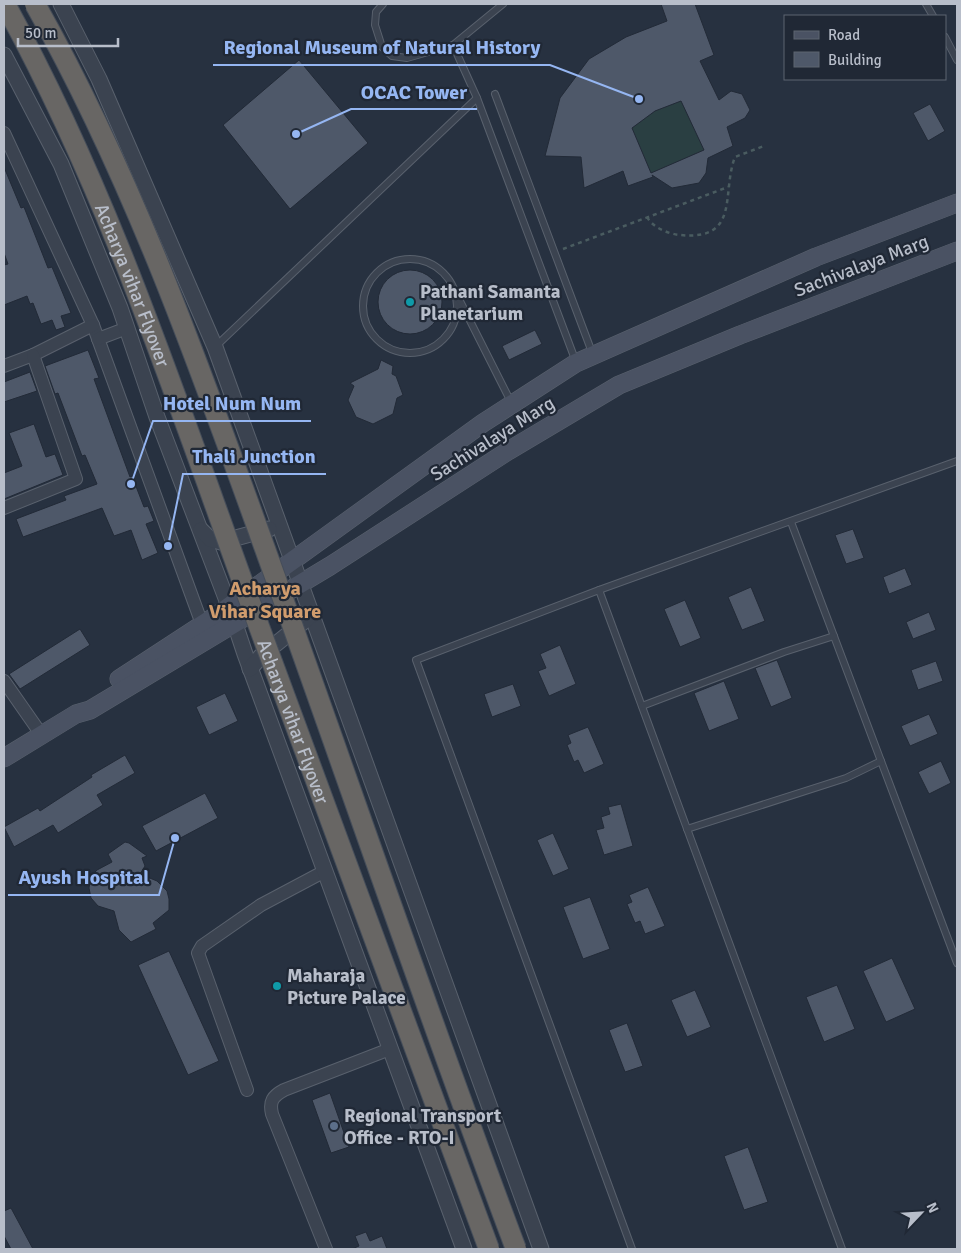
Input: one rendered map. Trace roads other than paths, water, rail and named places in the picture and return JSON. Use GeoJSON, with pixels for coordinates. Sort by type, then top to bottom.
{"type":"FeatureCollection","features":[{"type":"Feature","properties":{"kind":"highway","name":"Acharya vihar Flyover"},"geometry":{"type":"LineString","coordinates":[[5,4],[65,119],[143,306],[488,1249]]}},
{"type":"Feature","properties":{"kind":"highway","name":"Acharya vihar Flyover"},"geometry":{"type":"LineString","coordinates":[[35,4],[94,116],[159,264],[260,533],[516,1249]]}},
{"type":"Feature","properties":{"kind":"main road","name":"Sachivalaya Marg"},"geometry":{"type":"LineString","coordinates":[[76,714],[83,704],[229,606],[292,559],[512,404],[576,363],[816,257],[957,203]]}},
{"type":"Feature","properties":{"kind":"main road","name":"Sachivalaya Marg"},"geometry":{"type":"LineString","coordinates":[[4,758],[41,734],[76,714],[90,710],[235,624],[508,451],[619,385],[740,335],[957,251]]}},
{"type":"Feature","properties":{"kind":"street"},"geometry":{"type":"LineString","coordinates":[[61,4],[100,79],[215,347],[302,583],[541,1249]]}},
{"type":"Feature","properties":{"kind":"street"},"geometry":{"type":"LineString","coordinates":[[4,55],[61,164],[126,328],[157,418],[229,606],[250,669],[464,1249]]}},
{"type":"Feature","properties":{"kind":"street"},"geometry":{"type":"LineString","coordinates":[[4,133],[93,325],[202,624]]}},
{"type":"Feature","properties":{"kind":"street"},"geometry":{"type":"LineString","coordinates":[[4,366],[32,355],[93,325]]}},
{"type":"Feature","properties":{"kind":"street"},"geometry":{"type":"LineString","coordinates":[[98,339],[126,328]]}},
{"type":"Feature","properties":{"kind":"street"},"geometry":{"type":"LineString","coordinates":[[4,508],[76,479],[32,355]]}},
{"type":"Feature","properties":{"kind":"street"},"geometry":{"type":"LineString","coordinates":[[200,529],[210,539],[221,542],[263,532],[279,524]]}},
{"type":"Feature","properties":{"kind":"street"},"geometry":{"type":"LineString","coordinates":[[250,669],[261,656],[312,615]]}},
{"type":"Feature","properties":{"kind":"street"},"geometry":{"type":"LineString","coordinates":[[4,681],[41,734]]}},
{"type":"Feature","properties":{"kind":"street"},"geometry":{"type":"LineString","coordinates":[[247,1090],[198,953],[202,946],[261,905],[325,871]]}},
{"type":"Feature","properties":{"kind":"street"},"geometry":{"type":"LineString","coordinates":[[326,1249],[272,1114],[270,1106],[272,1099],[284,1090],[390,1049]]}},
{"type":"Feature","properties":{"kind":"lane"},"geometry":{"type":"LineString","coordinates":[[383,4],[376,12],[375,25],[382,47],[392,56],[407,58],[453,45],[503,4]]}},
{"type":"Feature","properties":{"kind":"lane"},"geometry":{"type":"LineString","coordinates":[[926,4],[932,15]]}},
{"type":"Feature","properties":{"kind":"lane"},"geometry":{"type":"LineString","coordinates":[[946,39],[957,60]]}},
{"type":"Feature","properties":{"kind":"lane"},"geometry":{"type":"LineString","coordinates":[[453,45],[477,98],[576,363]]}},
{"type":"Feature","properties":{"kind":"lane"},"geometry":{"type":"LineString","coordinates":[[495,94],[593,356]]}},
{"type":"Feature","properties":{"kind":"lane"},"geometry":{"type":"LineString","coordinates":[[215,347],[477,98]]}},
{"type":"Feature","properties":{"kind":"lane"},"geometry":{"type":"LineString","coordinates":[[456,294],[457,308],[454,324],[445,338],[432,348],[416,353],[400,352],[385,346],[373,334],[365,320],[363,304],[366,288],[380,270],[398,260],[413,258],[428,262],[440,269],[450,280],[512,404]]}},
{"type":"Feature","properties":{"kind":"lane"},"geometry":{"type":"LineString","coordinates":[[632,1249],[416,660],[599,590],[957,461]]}},
{"type":"Feature","properties":{"kind":"lane"},"geometry":{"type":"LineString","coordinates":[[791,522],[957,963]]}},
{"type":"Feature","properties":{"kind":"lane"},"geometry":{"type":"LineString","coordinates":[[599,590],[842,1249]]}},
{"type":"Feature","properties":{"kind":"lane"},"geometry":{"type":"LineString","coordinates":[[642,706],[784,652],[834,636]]}},
{"type":"Feature","properties":{"kind":"lane"},"geometry":{"type":"LineString","coordinates":[[687,829],[846,778],[881,761]]}},
{"type":"Feature","properties":{"kind":"place","name":"Regional Museum of Natural History"},"geometry":{"type":"Point","coordinates":[639,99]}},
{"type":"Feature","properties":{"kind":"place","name":"OCAC Tower"},"geometry":{"type":"Point","coordinates":[296,134]}},
{"type":"Feature","properties":{"kind":"place","name":"Pathani Samanta Planetarium"},"geometry":{"type":"Point","coordinates":[410,302]}},
{"type":"Feature","properties":{"kind":"place","name":"Hotel Num Num"},"geometry":{"type":"Point","coordinates":[131,484]}},
{"type":"Feature","properties":{"kind":"place","name":"Thali Junction"},"geometry":{"type":"Point","coordinates":[168,546]}},
{"type":"Feature","properties":{"kind":"place","name":"Ayush Hospital"},"geometry":{"type":"Point","coordinates":[175,838]}},
{"type":"Feature","properties":{"kind":"place","name":"Maharaja Picture Palace"},"geometry":{"type":"Point","coordinates":[277,986]}},
{"type":"Feature","properties":{"kind":"place","name":"Regional Transport Office - RTO-I"},"geometry":{"type":"Point","coordinates":[334,1126]}},
{"type":"Feature","properties":{"kind":"district","name":"Acharya Vihar Square"},"geometry":{"type":"Point","coordinates":[265,600]}}]}
